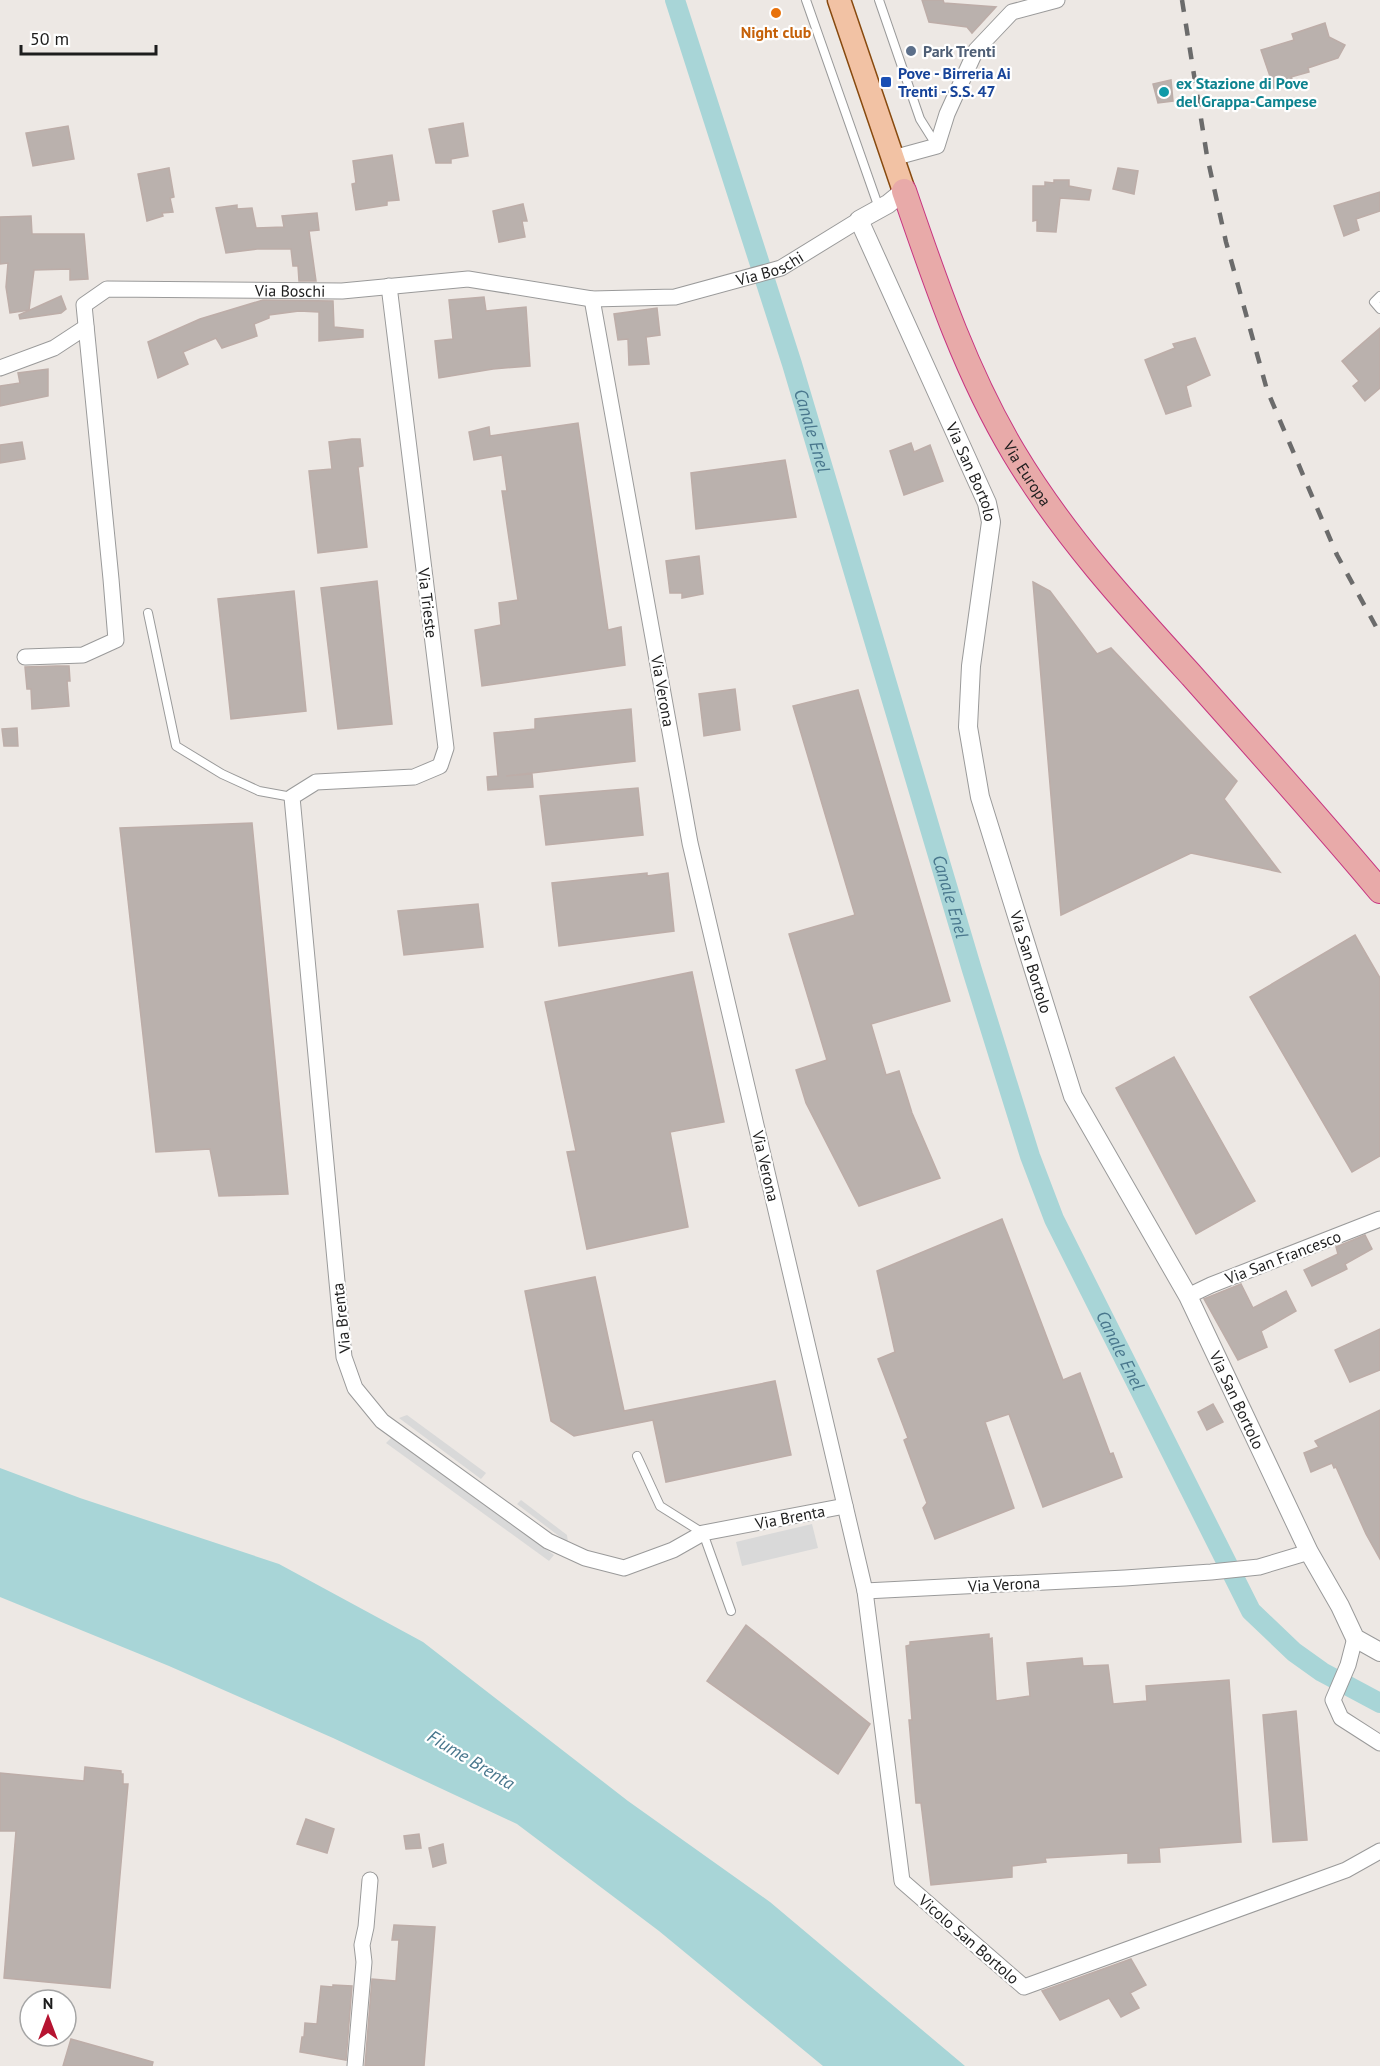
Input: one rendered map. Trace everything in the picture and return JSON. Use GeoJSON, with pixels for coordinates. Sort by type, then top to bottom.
{"type":"FeatureCollection","features":[{"type":"Feature","properties":{"kind":"highway","name":"Via Europa"},"geometry":{"type":"LineString","coordinates":[[904,191],[967,363],[998,424],[1030,479],[1086,555],[1124,600],[1357,864]]}},
{"type":"Feature","properties":{"kind":"highway"},"geometry":{"type":"LineString","coordinates":[[1357,864],[1380,883]]}},
{"type":"Feature","properties":{"kind":"highway"},"geometry":{"type":"LineString","coordinates":[[1357,864],[1380,891]]}},
{"type":"Feature","properties":{"kind":"main road","name":"Via Europa"},"geometry":{"type":"LineString","coordinates":[[839,0],[904,191]]}},
{"type":"Feature","properties":{"kind":"street"},"geometry":{"type":"LineString","coordinates":[[893,158],[937,146],[947,114],[976,50],[1012,12],[1057,0]]}},
{"type":"Feature","properties":{"kind":"street","name":"Via Boschi"},"geometry":{"type":"LineString","coordinates":[[25,657],[83,655],[116,640],[84,305],[107,288],[342,291],[468,279],[592,299],[675,297],[781,268],[879,209],[904,191]]}},
{"type":"Feature","properties":{"kind":"street","name":"Via San Bortolo"},"geometry":{"type":"LineString","coordinates":[[859,220],[987,503],[991,522],[971,666],[968,727],[980,797],[1073,1096],[1188,1296],[1309,1552],[1340,1606],[1355,1638]]}},
{"type":"Feature","properties":{"kind":"street","name":"Via Trieste"},"geometry":{"type":"LineString","coordinates":[[292,797],[316,782],[414,777],[440,766],[446,748],[389,286]]}},
{"type":"Feature","properties":{"kind":"street","name":"Via Verona"},"geometry":{"type":"LineString","coordinates":[[592,299],[690,843],[865,1591],[1211,1572],[1259,1567],[1309,1552]]}},
{"type":"Feature","properties":{"kind":"street"},"geometry":{"type":"LineString","coordinates":[[0,368],[54,348],[86,327]]}},
{"type":"Feature","properties":{"kind":"street","name":"Via Brenta"},"geometry":{"type":"LineString","coordinates":[[292,797],[344,1357],[355,1388],[382,1421],[548,1542],[585,1558],[624,1568],[673,1550],[703,1533],[845,1506]]}},
{"type":"Feature","properties":{"kind":"street","name":"Via San Francesco"},"geometry":{"type":"LineString","coordinates":[[1188,1296],[1380,1219]]}},
{"type":"Feature","properties":{"kind":"street","name":"Vicolo San Bortolo"},"geometry":{"type":"LineString","coordinates":[[865,1591],[902,1881],[1024,1986],[1346,1870],[1380,1851]]}},
{"type":"Feature","properties":{"kind":"street"},"geometry":{"type":"LineString","coordinates":[[1380,1652],[1355,1638],[1348,1665],[1333,1700],[1341,1718],[1380,1743]]}},
{"type":"Feature","properties":{"kind":"street"},"geometry":{"type":"LineString","coordinates":[[355,2066],[364,1962],[362,1945],[370,1880]]}},
{"type":"Feature","properties":{"kind":"lane"},"geometry":{"type":"LineString","coordinates":[[806,0],[879,209]]}},
{"type":"Feature","properties":{"kind":"lane"},"geometry":{"type":"LineString","coordinates":[[879,0],[920,119],[937,146]]}},
{"type":"Feature","properties":{"kind":"lane"},"geometry":{"type":"LineString","coordinates":[[1380,296],[1374,302],[1380,309]]}},
{"type":"Feature","properties":{"kind":"lane"},"geometry":{"type":"LineString","coordinates":[[148,613],[176,746],[222,774],[259,791],[292,797]]}},
{"type":"Feature","properties":{"kind":"lane"},"geometry":{"type":"LineString","coordinates":[[637,1455],[660,1506],[703,1533],[731,1611]]}},
{"type":"Feature","properties":{"kind":"shaded area"},"geometry":{"type":"Polygon","coordinates":[[[407,1415],[486,1473],[481,1479],[399,1418],[407,1415]]]}},
{"type":"Feature","properties":{"kind":"shaded area"},"geometry":{"type":"Polygon","coordinates":[[[391,1438],[554,1555],[549,1561],[386,1443],[391,1438]]]}},
{"type":"Feature","properties":{"kind":"shaded area"},"geometry":{"type":"Polygon","coordinates":[[[521,1500],[567,1535],[568,1543],[517,1504],[521,1500]]]}},
{"type":"Feature","properties":{"kind":"shaded area"},"geometry":{"type":"Polygon","coordinates":[[[812,1524],[818,1548],[742,1566],[736,1542],[812,1524]]]}},
{"type":"Feature","properties":{"kind":"water","name":"Fiume Brenta"},"geometry":{"type":"Polygon","coordinates":[[[0,1468],[80,1498],[279,1564],[423,1642],[628,1801],[770,1902],[965,2066],[823,2066],[659,1931],[517,1824],[333,1738],[169,1666],[0,1597],[0,1468]]]}},
{"type":"Feature","properties":{"kind":"building"},"geometry":{"type":"Polygon","coordinates":[[[922,0],[943,0],[944,3],[996,7],[972,33],[967,27],[929,22],[922,0]]]}},
{"type":"Feature","properties":{"kind":"building"},"geometry":{"type":"Polygon","coordinates":[[[1325,23],[1329,37],[1345,45],[1338,58],[1308,68],[1309,72],[1291,77],[1294,82],[1274,88],[1261,50],[1294,40],[1292,34],[1325,23]]]}},
{"type":"Feature","properties":{"kind":"building","name":"ex Stazione di Pove del Grappa-Campese"},"geometry":{"type":"Polygon","coordinates":[[[1171,80],[1173,101],[1158,103],[1153,84],[1171,80]]]}},
{"type":"Feature","properties":{"kind":"building"},"geometry":{"type":"Polygon","coordinates":[[[463,123],[468,156],[451,159],[451,163],[436,163],[429,129],[463,123]]]}},
{"type":"Feature","properties":{"kind":"building"},"geometry":{"type":"Polygon","coordinates":[[[68,126],[74,159],[33,166],[26,133],[68,126]]]}},
{"type":"Feature","properties":{"kind":"building"},"geometry":{"type":"Polygon","coordinates":[[[392,155],[399,200],[387,201],[387,205],[356,210],[352,184],[356,183],[353,161],[392,155]]]}},
{"type":"Feature","properties":{"kind":"building"},"geometry":{"type":"Polygon","coordinates":[[[169,168],[174,197],[170,198],[173,212],[162,213],[163,216],[147,221],[138,174],[169,168]]]}},
{"type":"Feature","properties":{"kind":"building"},"geometry":{"type":"Polygon","coordinates":[[[1118,168],[1138,171],[1134,194],[1113,189],[1118,168]]]}},
{"type":"Feature","properties":{"kind":"building"},"geometry":{"type":"Polygon","coordinates":[[[1054,180],[1069,180],[1069,186],[1091,190],[1089,200],[1060,198],[1056,232],[1037,231],[1037,220],[1033,221],[1033,186],[1045,186],[1045,182],[1054,183],[1054,180]]]}},
{"type":"Feature","properties":{"kind":"building"},"geometry":{"type":"Polygon","coordinates":[[[1380,192],[1380,211],[1356,219],[1359,230],[1344,236],[1334,206],[1380,192]]]}},
{"type":"Feature","properties":{"kind":"building"},"geometry":{"type":"Polygon","coordinates":[[[523,204],[527,221],[522,221],[525,237],[499,242],[493,211],[523,204]]]}},
{"type":"Feature","properties":{"kind":"building"},"geometry":{"type":"Polygon","coordinates":[[[237,205],[237,209],[252,208],[256,228],[284,227],[282,216],[317,213],[319,230],[309,231],[316,281],[299,281],[298,266],[293,266],[291,249],[257,249],[226,253],[216,208],[237,205]]]}},
{"type":"Feature","properties":{"kind":"building"},"geometry":{"type":"Polygon","coordinates":[[[31,216],[32,234],[84,234],[88,279],[70,280],[70,269],[34,270],[29,310],[10,313],[6,287],[8,263],[0,264],[0,217],[31,216]]]}},
{"type":"Feature","properties":{"kind":"building"},"geometry":{"type":"Polygon","coordinates":[[[61,296],[66,309],[61,313],[20,319],[19,315],[61,296]]]}},
{"type":"Feature","properties":{"kind":"building"},"geometry":{"type":"Polygon","coordinates":[[[484,297],[486,311],[526,307],[530,366],[493,369],[439,378],[435,341],[453,339],[449,300],[484,297]]]}},
{"type":"Feature","properties":{"kind":"building"},"geometry":{"type":"Polygon","coordinates":[[[263,300],[333,301],[334,327],[363,330],[363,337],[319,341],[319,312],[299,311],[269,315],[269,318],[254,324],[257,336],[222,348],[216,338],[183,352],[188,364],[158,378],[148,342],[200,319],[263,300]]]}},
{"type":"Feature","properties":{"kind":"building"},"geometry":{"type":"Polygon","coordinates":[[[657,308],[660,335],[646,337],[649,364],[629,365],[628,339],[618,340],[614,314],[657,308]]]}},
{"type":"Feature","properties":{"kind":"building"},"geometry":{"type":"Polygon","coordinates":[[[1380,328],[1380,388],[1365,401],[1353,386],[1359,381],[1342,361],[1380,328]]]}},
{"type":"Feature","properties":{"kind":"building"},"geometry":{"type":"Polygon","coordinates":[[[1195,338],[1210,375],[1186,386],[1191,406],[1166,414],[1145,360],[1175,348],[1173,344],[1195,338]]]}},
{"type":"Feature","properties":{"kind":"building"},"geometry":{"type":"Polygon","coordinates":[[[48,369],[48,396],[0,406],[0,386],[20,383],[18,373],[48,369]]]}},
{"type":"Feature","properties":{"kind":"building"},"geometry":{"type":"Polygon","coordinates":[[[578,423],[608,630],[621,627],[625,665],[482,686],[475,630],[501,625],[499,603],[518,600],[502,491],[507,491],[502,455],[474,460],[469,432],[489,427],[490,436],[578,423]]]}},
{"type":"Feature","properties":{"kind":"building"},"geometry":{"type":"Polygon","coordinates":[[[360,439],[363,466],[358,467],[367,547],[318,553],[309,471],[332,469],[329,442],[360,439]]]}},
{"type":"Feature","properties":{"kind":"building"},"geometry":{"type":"Polygon","coordinates":[[[22,442],[25,459],[0,463],[0,445],[22,442]]]}},
{"type":"Feature","properties":{"kind":"building"},"geometry":{"type":"Polygon","coordinates":[[[911,443],[914,452],[930,445],[943,481],[904,495],[890,451],[911,443]]]}},
{"type":"Feature","properties":{"kind":"building"},"geometry":{"type":"Polygon","coordinates":[[[785,460],[796,517],[696,529],[691,473],[785,460]]]}},
{"type":"Feature","properties":{"kind":"building"},"geometry":{"type":"Polygon","coordinates":[[[699,556],[703,594],[682,598],[682,593],[670,593],[666,561],[699,556]]]}},
{"type":"Feature","properties":{"kind":"building"},"geometry":{"type":"Polygon","coordinates":[[[377,581],[392,724],[338,729],[321,588],[377,581]]]}},
{"type":"Feature","properties":{"kind":"building"},"geometry":{"type":"Polygon","coordinates":[[[1033,582],[1050,591],[1097,654],[1111,648],[1237,781],[1224,799],[1280,872],[1191,853],[1061,915],[1033,582]]]}},
{"type":"Feature","properties":{"kind":"building"},"geometry":{"type":"Polygon","coordinates":[[[294,591],[306,711],[231,719],[218,599],[294,591]]]}},
{"type":"Feature","properties":{"kind":"building"},"geometry":{"type":"Polygon","coordinates":[[[69,666],[70,681],[67,681],[69,706],[32,709],[31,689],[27,689],[25,667],[69,666]]]}},
{"type":"Feature","properties":{"kind":"building"},"geometry":{"type":"Polygon","coordinates":[[[735,689],[740,730],[704,736],[699,694],[735,689]]]}},
{"type":"Feature","properties":{"kind":"building"},"geometry":{"type":"Polygon","coordinates":[[[858,690],[950,1001],[871,1024],[886,1075],[899,1071],[912,1113],[940,1178],[859,1206],[806,1103],[796,1070],[827,1060],[789,934],[855,915],[793,706],[858,690]]]}},
{"type":"Feature","properties":{"kind":"building"},"geometry":{"type":"Polygon","coordinates":[[[631,709],[635,761],[506,776],[532,774],[533,787],[488,790],[487,777],[498,776],[494,733],[535,729],[535,719],[631,709]]]}},
{"type":"Feature","properties":{"kind":"building"},"geometry":{"type":"Polygon","coordinates":[[[17,728],[18,746],[4,746],[2,729],[17,728]]]}},
{"type":"Feature","properties":{"kind":"building"},"geometry":{"type":"Polygon","coordinates":[[[638,788],[643,835],[546,845],[540,796],[638,788]]]}},
{"type":"Feature","properties":{"kind":"building"},"geometry":{"type":"Polygon","coordinates":[[[252,823],[288,1194],[219,1196],[210,1149],[156,1152],[120,828],[252,823]]]}},
{"type":"Feature","properties":{"kind":"building"},"geometry":{"type":"Polygon","coordinates":[[[647,873],[647,876],[668,873],[674,931],[559,946],[552,883],[647,873]]]}},
{"type":"Feature","properties":{"kind":"building"},"geometry":{"type":"Polygon","coordinates":[[[478,904],[483,947],[404,955],[398,911],[478,904]]]}},
{"type":"Feature","properties":{"kind":"building"},"geometry":{"type":"Polygon","coordinates":[[[1355,935],[1380,978],[1380,1156],[1352,1172],[1250,997],[1355,935]]]}},
{"type":"Feature","properties":{"kind":"building"},"geometry":{"type":"Polygon","coordinates":[[[692,972],[724,1122],[670,1132],[688,1227],[587,1249],[567,1152],[576,1151],[545,1002],[692,972]]]}},
{"type":"Feature","properties":{"kind":"building"},"geometry":{"type":"Polygon","coordinates":[[[1174,1057],[1255,1201],[1196,1234],[1116,1088],[1174,1057]]]}},
{"type":"Feature","properties":{"kind":"building"},"geometry":{"type":"Polygon","coordinates":[[[1002,1219],[1063,1380],[1080,1373],[1110,1454],[1113,1453],[1122,1477],[1043,1507],[1009,1414],[985,1422],[1014,1508],[935,1539],[923,1508],[927,1503],[904,1440],[908,1438],[878,1359],[895,1352],[877,1271],[1002,1219]]]}},
{"type":"Feature","properties":{"kind":"building"},"geometry":{"type":"Polygon","coordinates":[[[1365,1235],[1372,1249],[1345,1264],[1347,1269],[1312,1286],[1304,1270],[1338,1254],[1336,1247],[1365,1235]]]}},
{"type":"Feature","properties":{"kind":"building"},"geometry":{"type":"Polygon","coordinates":[[[595,1277],[624,1411],[775,1381],[791,1455],[666,1482],[653,1420],[574,1436],[551,1421],[525,1291],[595,1277]]]}},
{"type":"Feature","properties":{"kind":"building"},"geometry":{"type":"Polygon","coordinates":[[[1241,1284],[1253,1308],[1286,1291],[1296,1311],[1261,1331],[1267,1347],[1238,1360],[1204,1299],[1241,1284]]]}},
{"type":"Feature","properties":{"kind":"building"},"geometry":{"type":"Polygon","coordinates":[[[1380,1329],[1380,1370],[1350,1382],[1335,1350],[1380,1329]]]}},
{"type":"Feature","properties":{"kind":"building"},"geometry":{"type":"Polygon","coordinates":[[[1213,1404],[1223,1422],[1207,1430],[1198,1412],[1213,1404]]]}},
{"type":"Feature","properties":{"kind":"building"},"geometry":{"type":"Polygon","coordinates":[[[1380,1410],[1380,1559],[1366,1534],[1336,1467],[1334,1468],[1332,1463],[1311,1472],[1304,1453],[1319,1447],[1315,1441],[1380,1410]]]}},
{"type":"Feature","properties":{"kind":"building"},"geometry":{"type":"Polygon","coordinates":[[[746,1625],[870,1724],[838,1774],[707,1681],[746,1625]]]}},
{"type":"Feature","properties":{"kind":"building"},"geometry":{"type":"Polygon","coordinates":[[[989,1634],[989,1639],[992,1638],[996,1701],[1030,1696],[1027,1663],[1082,1658],[1083,1666],[1108,1665],[1113,1704],[1147,1701],[1146,1686],[1229,1680],[1241,1842],[1159,1848],[1160,1862],[1128,1863],[1128,1853],[1045,1858],[1046,1862],[1012,1866],[1012,1877],[931,1885],[921,1803],[916,1803],[906,1646],[910,1645],[910,1642],[989,1634]]]}},
{"type":"Feature","properties":{"kind":"building"},"geometry":{"type":"Polygon","coordinates":[[[1296,1711],[1307,1840],[1273,1842],[1263,1715],[1296,1711]]]}},
{"type":"Feature","properties":{"kind":"building"},"geometry":{"type":"Polygon","coordinates":[[[85,1767],[121,1771],[123,1784],[128,1784],[110,1988],[4,1978],[16,1831],[0,1831],[0,1773],[84,1781],[85,1767]]]}},
{"type":"Feature","properties":{"kind":"building"},"geometry":{"type":"Polygon","coordinates":[[[306,1819],[334,1829],[327,1853],[297,1844],[306,1819]]]}},
{"type":"Feature","properties":{"kind":"building"},"geometry":{"type":"Polygon","coordinates":[[[419,1834],[421,1848],[406,1849],[404,1836],[419,1834]]]}},
{"type":"Feature","properties":{"kind":"building"},"geometry":{"type":"Polygon","coordinates":[[[443,1844],[446,1863],[433,1867],[429,1848],[443,1844]]]}},
{"type":"Feature","properties":{"kind":"building"},"geometry":{"type":"Polygon","coordinates":[[[394,1925],[435,1927],[424,2066],[365,2066],[372,1979],[396,1981],[399,1940],[392,1940],[394,1925]]]}},
{"type":"Feature","properties":{"kind":"building"},"geometry":{"type":"Polygon","coordinates":[[[1131,1959],[1146,1985],[1130,1993],[1139,2008],[1121,2017],[1109,1998],[1060,2020],[1042,1991],[1131,1959]]]}},
{"type":"Feature","properties":{"kind":"building"},"geometry":{"type":"Polygon","coordinates":[[[333,1985],[352,1986],[346,2060],[300,2052],[305,2023],[317,2024],[321,1986],[333,1987],[333,1985]]]}},
{"type":"Feature","properties":{"kind":"building"},"geometry":{"type":"Polygon","coordinates":[[[78,2041],[153,2062],[152,2066],[63,2066],[68,2048],[78,2048],[78,2041]]]}},
{"type":"Feature","properties":{"kind":"waterway","name":"Canale Enel"},"geometry":{"type":"LineString","coordinates":[[675,0],[792,364],[972,970],[1030,1156],[1054,1219],[1251,1611],[1294,1652],[1322,1672],[1380,1703]]}},
{"type":"Feature","properties":{"kind":"railway"},"geometry":{"type":"LineString","coordinates":[[1182,0],[1207,156],[1226,242],[1267,390],[1337,555],[1380,634]]}},
{"type":"Feature","properties":{"kind":"place","name":"Night club"},"geometry":{"type":"Point","coordinates":[776,13]}},
{"type":"Feature","properties":{"kind":"place","name":"Park Trenti"},"geometry":{"type":"Point","coordinates":[911,51]}},
{"type":"Feature","properties":{"kind":"place","name":"Pove - Birreria Ai Trenti - S.S. 47"},"geometry":{"type":"Point","coordinates":[886,82]}},
{"type":"Feature","properties":{"kind":"place","name":"ex Stazione di Pove del Grappa-Campese"},"geometry":{"type":"Point","coordinates":[1164,92]}}]}
